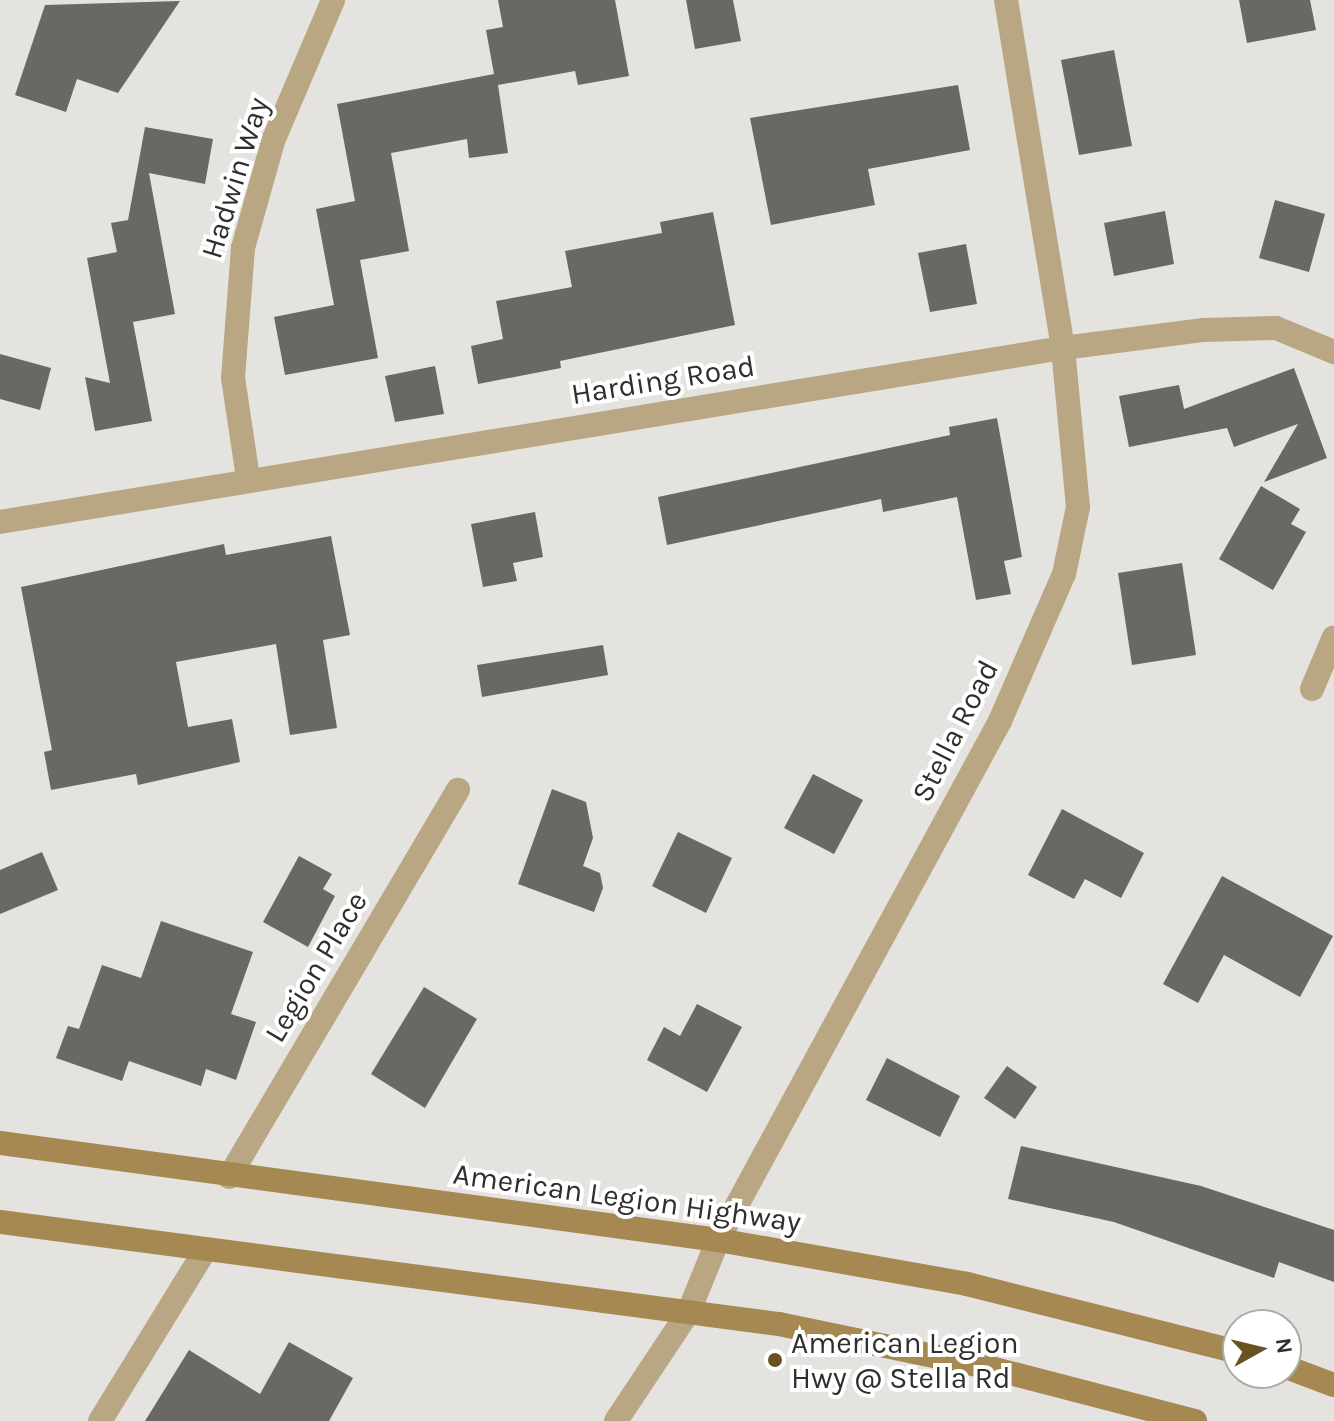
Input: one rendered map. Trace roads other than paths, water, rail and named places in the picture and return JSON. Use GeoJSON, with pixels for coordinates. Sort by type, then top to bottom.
{"type":"FeatureCollection","features":[{"type":"Feature","properties":{"kind":"main road","name":"American Legion Highway"},"geometry":{"type":"LineString","coordinates":[[0,1143],[229,1177],[718,1240],[967,1284],[1222,1348]]}},
{"type":"Feature","properties":{"kind":"main road"},"geometry":{"type":"LineString","coordinates":[[0,1222],[779,1324],[991,1368],[1195,1421]]}},
{"type":"Feature","properties":{"kind":"main road"},"geometry":{"type":"LineString","coordinates":[[1302,1373],[1334,1385]]}},
{"type":"Feature","properties":{"kind":"street","name":"Hadwin Way"},"geometry":{"type":"LineString","coordinates":[[248,478],[233,378],[237,277],[273,141],[333,0]]}},
{"type":"Feature","properties":{"kind":"street","name":"Stella Road"},"geometry":{"type":"LineString","coordinates":[[616,1421],[689,1311],[718,1240],[1000,721],[1064,574],[1078,507],[1063,348],[1006,0]]}},
{"type":"Feature","properties":{"kind":"street","name":"Harding Road"},"geometry":{"type":"LineString","coordinates":[[0,522],[248,478],[1063,348],[1204,330],[1276,328],[1334,352]]}},
{"type":"Feature","properties":{"kind":"street"},"geometry":{"type":"LineString","coordinates":[[1312,689],[1334,637]]}},
{"type":"Feature","properties":{"kind":"street","name":"Legion Place"},"geometry":{"type":"LineString","coordinates":[[229,1177],[458,790]]}},
{"type":"Feature","properties":{"kind":"street"},"geometry":{"type":"LineString","coordinates":[[100,1421],[206,1249]]}},
{"type":"Feature","properties":{"kind":"place","name":"American Legion Hwy @ Stella Rd"},"geometry":{"type":"Point","coordinates":[775,1360]}}]}
